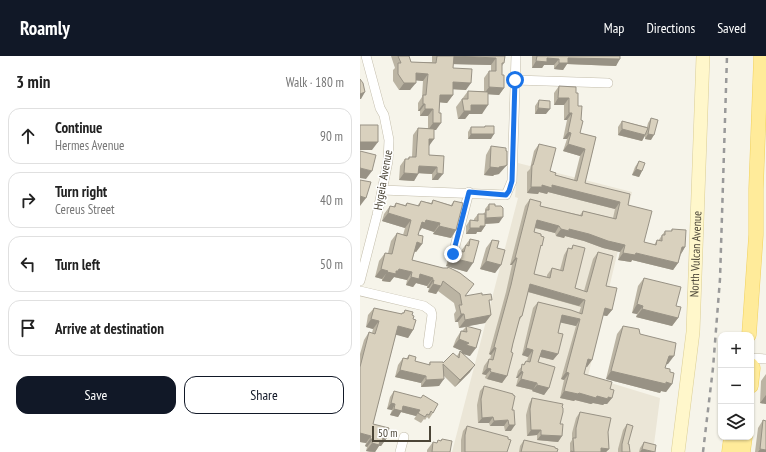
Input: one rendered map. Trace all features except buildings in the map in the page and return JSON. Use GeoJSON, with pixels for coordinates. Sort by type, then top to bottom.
{"type":"FeatureCollection","features":[{"type":"Feature","properties":{"kind":"main road","name":"North Vulcan Avenue"},"geometry":{"type":"LineString","coordinates":[[678,452],[693,332],[703,56]]}},
{"type":"Feature","properties":{"kind":"main road"},"geometry":{"type":"LineString","coordinates":[[749,332],[756,235],[761,189],[761,56]]}},
{"type":"Feature","properties":{"kind":"main road"},"geometry":{"type":"LineString","coordinates":[[729,452],[731,440]]}},
{"type":"Feature","properties":{"kind":"main road"},"geometry":{"type":"LineString","coordinates":[[743,452],[745,440]]}},
{"type":"Feature","properties":{"kind":"street","name":"Hygeia Avenue"},"geometry":{"type":"LineString","coordinates":[[360,281],[377,215],[388,160],[389,140],[384,115],[380,108],[366,56]]}},
{"type":"Feature","properties":{"kind":"street"},"geometry":{"type":"LineString","coordinates":[[382,190],[469,192],[506,195],[512,181],[516,56]]}},
{"type":"Feature","properties":{"kind":"street"},"geometry":{"type":"LineString","coordinates":[[515,80],[608,83]]}},
{"type":"Feature","properties":{"kind":"street"},"geometry":{"type":"LineString","coordinates":[[453,254],[469,192]]}},
{"type":"Feature","properties":{"kind":"street"},"geometry":{"type":"LineString","coordinates":[[360,290],[424,306],[431,311],[432,316],[428,344]]}},
{"type":"Feature","properties":{"kind":"street"},"geometry":{"type":"LineString","coordinates":[[754,358],[766,359]]}},
{"type":"Feature","properties":{"kind":"street"},"geometry":{"type":"LineString","coordinates":[[400,452],[404,437]]}},
{"type":"Feature","properties":{"kind":"shaded area"},"geometry":{"type":"Polygon","coordinates":[[[518,163],[632,192],[588,376],[660,398],[653,452],[452,452],[518,198],[515,197],[518,163]]]}},
{"type":"Feature","properties":{"kind":"railway"},"geometry":{"type":"LineString","coordinates":[[703,452],[713,368],[720,279],[727,56]]}},
{"type":"Feature","properties":{"kind":"route"},"geometry":{"type":"LineString","coordinates":[[453,254],[469,192],[506,195],[509,191],[512,181],[515,80]]}}]}
